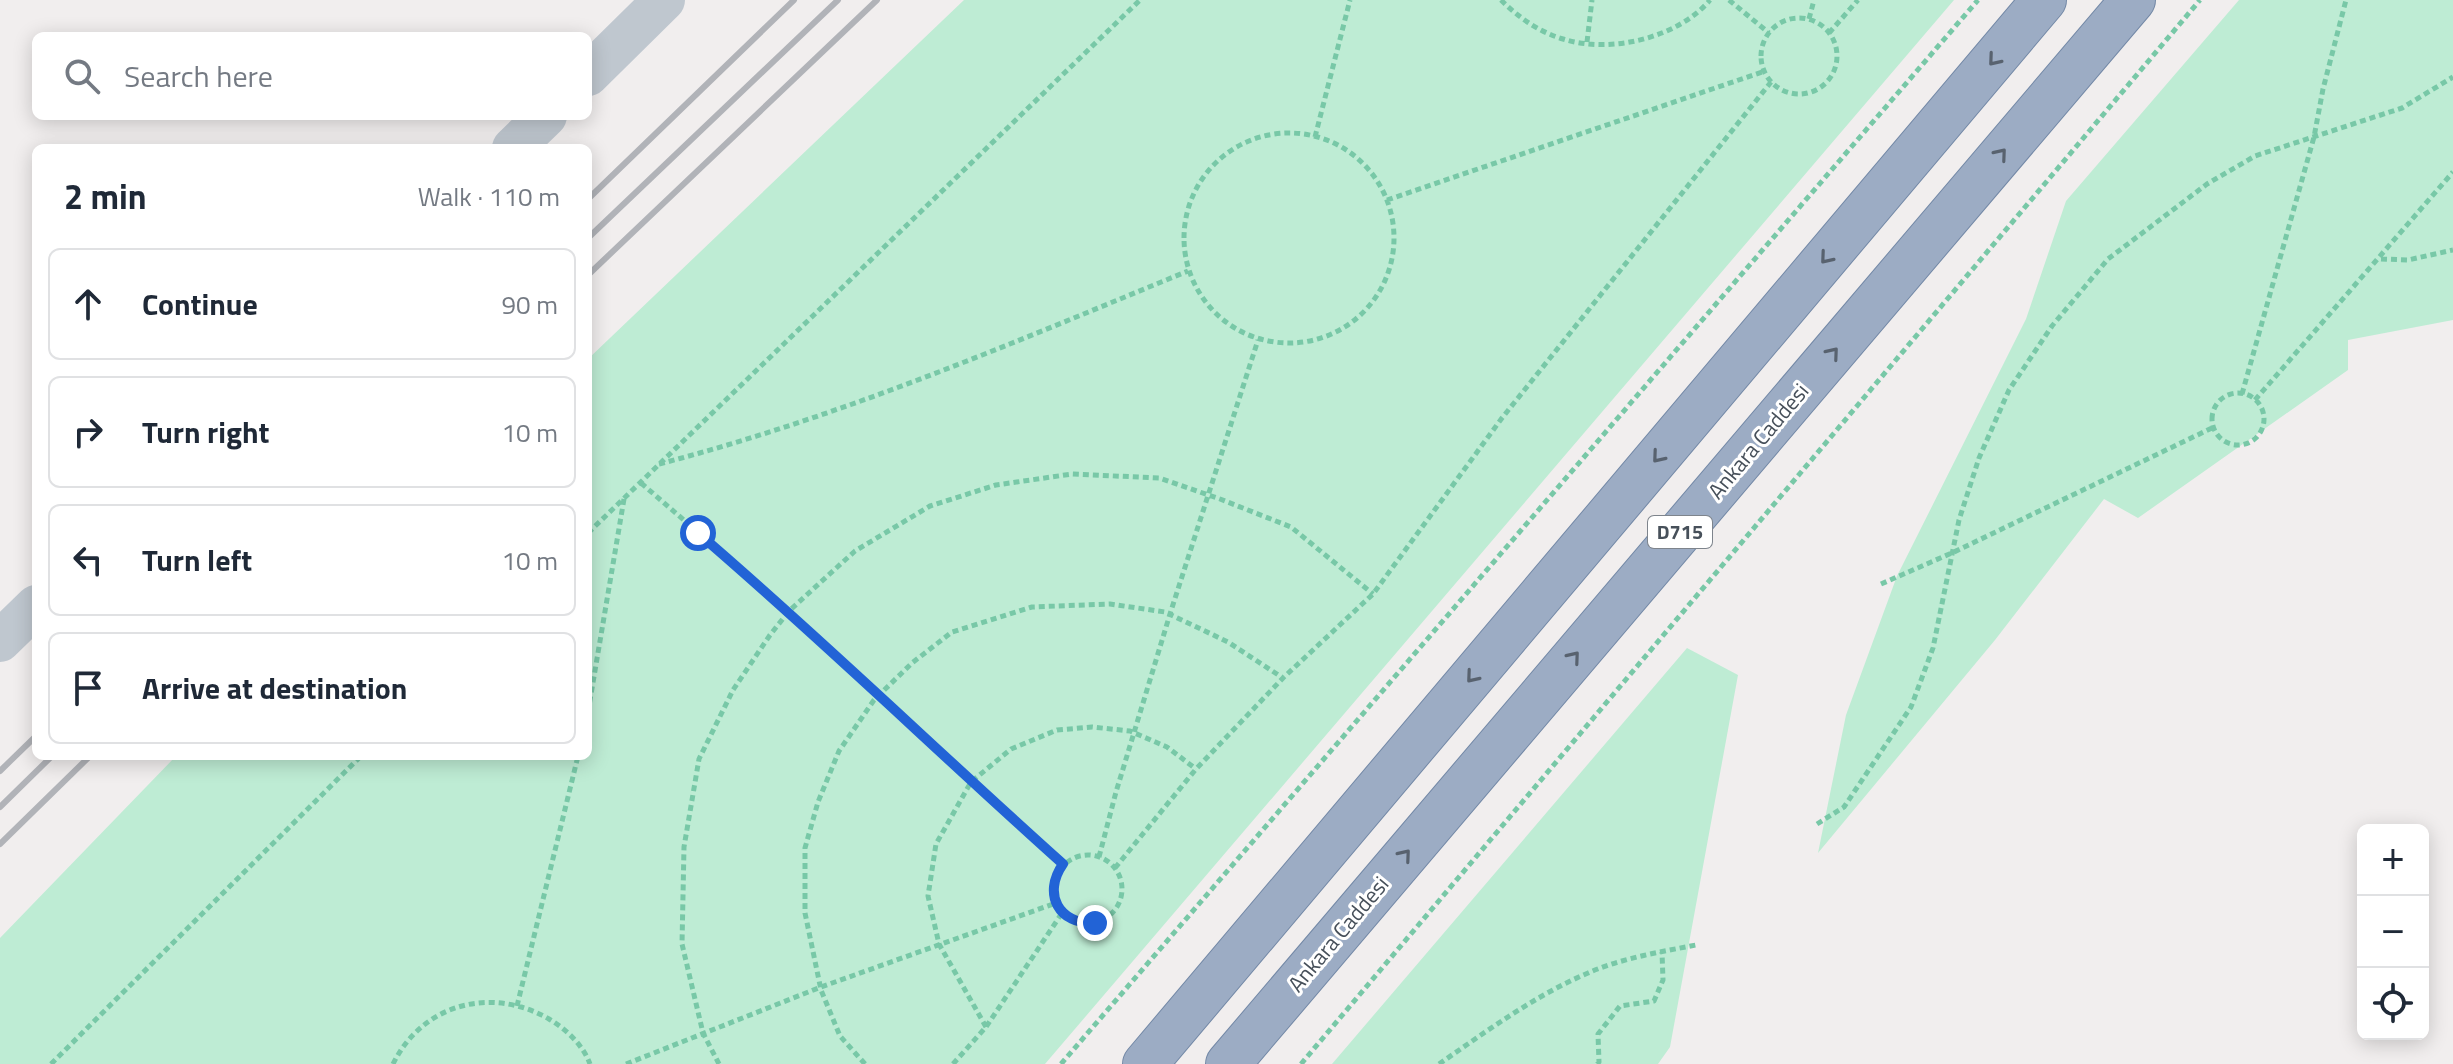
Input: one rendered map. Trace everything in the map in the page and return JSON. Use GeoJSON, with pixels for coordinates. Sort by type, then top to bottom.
{"type":"FeatureCollection","features":[{"type":"Feature","properties":{"kind":"highway","name":"D715"},"geometry":{"type":"LineString","coordinates":[[1145,1064],[2044,0]]}},
{"type":"Feature","properties":{"kind":"highway","name":"Ankara Caddesi"},"geometry":{"type":"LineString","coordinates":[[1228,1064],[2133,0]]}},
{"type":"Feature","properties":{"kind":"street"},"geometry":{"type":"LineString","coordinates":[[592,71],[664,0]]}},
{"type":"Feature","properties":{"kind":"street"},"geometry":{"type":"LineString","coordinates":[[517,144],[542,120]]}},
{"type":"Feature","properties":{"kind":"street"},"geometry":{"type":"LineString","coordinates":[[0,641],[32,610]]}},
{"type":"Feature","properties":{"kind":"path"},"geometry":{"type":"LineString","coordinates":[[592,529],[1140,0]]}},
{"type":"Feature","properties":{"kind":"path"},"geometry":{"type":"LineString","coordinates":[[1315,137],[1350,0]]}},
{"type":"Feature","properties":{"kind":"path"},"geometry":{"type":"LineString","coordinates":[[1501,0],[1519,17],[1563,39],[1612,45],[1660,35],[1702,9],[1710,0]]}},
{"type":"Feature","properties":{"kind":"path"},"geometry":{"type":"LineString","coordinates":[[1587,42],[1592,0]]}},
{"type":"Feature","properties":{"kind":"path"},"geometry":{"type":"LineString","coordinates":[[1729,0],[1769,33]]}},
{"type":"Feature","properties":{"kind":"path"},"geometry":{"type":"LineString","coordinates":[[1809,19],[1814,0]]}},
{"type":"Feature","properties":{"kind":"path"},"geometry":{"type":"LineString","coordinates":[[1829,33],[1858,0]]}},
{"type":"Feature","properties":{"kind":"path"},"geometry":{"type":"LineString","coordinates":[[1061,1064],[1978,0]]}},
{"type":"Feature","properties":{"kind":"path"},"geometry":{"type":"LineString","coordinates":[[1301,1064],[2200,0]]}},
{"type":"Feature","properties":{"kind":"path"},"geometry":{"type":"LineString","coordinates":[[2242,394],[2314,137],[2346,0]]}},
{"type":"Feature","properties":{"kind":"path"},"geometry":{"type":"LineString","coordinates":[[1809,19],[1820,25],[1835,45],[1835,70],[1818,89],[1794,94],[1782,90],[1771,82],[1765,71],[1761,52],[1769,33],[1787,20],[1809,19]]}},
{"type":"Feature","properties":{"kind":"path"},"geometry":{"type":"LineString","coordinates":[[1387,200],[1765,71]]}},
{"type":"Feature","properties":{"kind":"path"},"geometry":{"type":"LineString","coordinates":[[1817,824],[1844,807],[1911,707],[1933,648],[1959,520],[1979,458],[2009,390],[2052,326],[2108,259],[2207,184],[2255,156],[2402,108],[2453,77]]}},
{"type":"Feature","properties":{"kind":"path"},"geometry":{"type":"LineString","coordinates":[[1115,868],[1196,769],[1283,678],[1373,594],[1502,418],[1771,82]]}},
{"type":"Feature","properties":{"kind":"path"},"geometry":{"type":"LineString","coordinates":[[1294,132],[1315,137],[1329,140],[1360,159],[1382,186],[1394,220],[1394,256],[1382,290],[1359,318],[1328,337],[1293,344],[1258,340],[1227,325],[1203,301],[1188,271],[1183,238],[1188,205],[1204,175],[1228,151],[1258,137],[1294,132]]}},
{"type":"Feature","properties":{"kind":"path"},"geometry":{"type":"LineString","coordinates":[[2255,400],[2453,172]]}},
{"type":"Feature","properties":{"kind":"path"},"geometry":{"type":"LineString","coordinates":[[2380,259],[2408,260],[2453,250]]}},
{"type":"Feature","properties":{"kind":"path"},"geometry":{"type":"LineString","coordinates":[[658,464],[735,444],[969,361],[1188,271]]}},
{"type":"Feature","properties":{"kind":"path"},"geometry":{"type":"LineString","coordinates":[[1099,857],[1170,614],[1258,340]]}},
{"type":"Feature","properties":{"kind":"path"},"geometry":{"type":"LineString","coordinates":[[2242,394],[2255,400],[2263,409],[2264,418],[2263,427],[2253,440],[2237,445],[2221,438],[2214,427],[2213,416],[2219,401],[2226,396],[2242,394]]}},
{"type":"Feature","properties":{"kind":"path"},"geometry":{"type":"LineString","coordinates":[[1881,584],[2214,427]]}},
{"type":"Feature","properties":{"kind":"path"},"geometry":{"type":"LineString","coordinates":[[719,1064],[703,1033],[682,944],[684,847],[699,759],[733,690],[789,611],[855,551],[930,506],[996,485],[1072,474],[1159,478],[1291,527],[1373,594]]}},
{"type":"Feature","properties":{"kind":"path"},"geometry":{"type":"LineString","coordinates":[[641,483],[789,611],[1063,864]]}},
{"type":"Feature","properties":{"kind":"path"},"geometry":{"type":"LineString","coordinates":[[592,688],[624,498]]}},
{"type":"Feature","properties":{"kind":"path"},"geometry":{"type":"LineString","coordinates":[[865,1064],[840,1036],[821,987],[805,913],[805,848],[818,802],[839,751],[879,695],[912,663],[952,632],[1032,607],[1110,604],[1170,614],[1228,642],[1283,678]]}},
{"type":"Feature","properties":{"kind":"path"},"geometry":{"type":"LineString","coordinates":[[986,1027],[939,944],[928,896],[936,844],[971,782],[1011,749],[1057,730],[1092,727],[1136,733],[1167,747],[1196,769]]}},
{"type":"Feature","properties":{"kind":"path"},"geometry":{"type":"LineString","coordinates":[[51,1064],[357,760]]}},
{"type":"Feature","properties":{"kind":"path"},"geometry":{"type":"LineString","coordinates":[[517,1006],[577,760]]}},
{"type":"Feature","properties":{"kind":"path"},"geometry":{"type":"LineString","coordinates":[[1084,855],[1107,860],[1121,878],[1123,890],[1114,911],[1105,919],[1083,924],[1062,913],[1056,903],[1054,882],[1063,864],[1084,855]]}},
{"type":"Feature","properties":{"kind":"path"},"geometry":{"type":"LineString","coordinates":[[626,1064],[821,987],[1056,903]]}},
{"type":"Feature","properties":{"kind":"path"},"geometry":{"type":"LineString","coordinates":[[953,1064],[986,1027],[1062,913]]}},
{"type":"Feature","properties":{"kind":"path"},"geometry":{"type":"LineString","coordinates":[[1439,1064],[1518,1010],[1589,972],[1634,957],[1696,945]]}},
{"type":"Feature","properties":{"kind":"path"},"geometry":{"type":"LineString","coordinates":[[1597,1064],[1598,1034],[1620,1006],[1654,1001],[1663,980],[1662,952]]}},
{"type":"Feature","properties":{"kind":"path"},"geometry":{"type":"LineString","coordinates":[[393,1064],[401,1048],[426,1022],[458,1006],[494,1001],[530,1008],[562,1027],[586,1053],[590,1064]]}},
{"type":"Feature","properties":{"kind":"green space"},"geometry":{"type":"Polygon","coordinates":[[[964,0],[1954,0],[1045,1064],[0,1064],[0,938],[172,760],[592,760],[592,355],[964,0]]]}},
{"type":"Feature","properties":{"kind":"green space"},"geometry":{"type":"Polygon","coordinates":[[[2239,0],[2453,0],[2453,320],[2348,340],[2348,370],[2138,518],[2104,499],[1995,640],[1818,853],[1846,715],[1897,576],[2026,319],[2066,201],[2239,0]]]}},
{"type":"Feature","properties":{"kind":"green space"},"geometry":{"type":"Polygon","coordinates":[[[1687,648],[1738,675],[1670,1047],[1658,1064],[1332,1064],[1687,648]]]}},
{"type":"Feature","properties":{"kind":"railway"},"geometry":{"type":"LineString","coordinates":[[592,195],[794,0]]}},
{"type":"Feature","properties":{"kind":"railway"},"geometry":{"type":"LineString","coordinates":[[592,234],[838,0]]}},
{"type":"Feature","properties":{"kind":"railway"},"geometry":{"type":"LineString","coordinates":[[592,271],[877,0]]}},
{"type":"Feature","properties":{"kind":"railway"},"geometry":{"type":"LineString","coordinates":[[0,771],[32,740]]}},
{"type":"Feature","properties":{"kind":"railway"},"geometry":{"type":"LineString","coordinates":[[0,807],[48,760]]}},
{"type":"Feature","properties":{"kind":"railway"},"geometry":{"type":"LineString","coordinates":[[0,844],[86,760]]}},
{"type":"Feature","properties":{"kind":"route"},"geometry":{"type":"LineString","coordinates":[[698,533],[789,611],[1063,864],[1054,882],[1056,903],[1062,913],[1072,920],[1083,924],[1095,923]]}}]}
